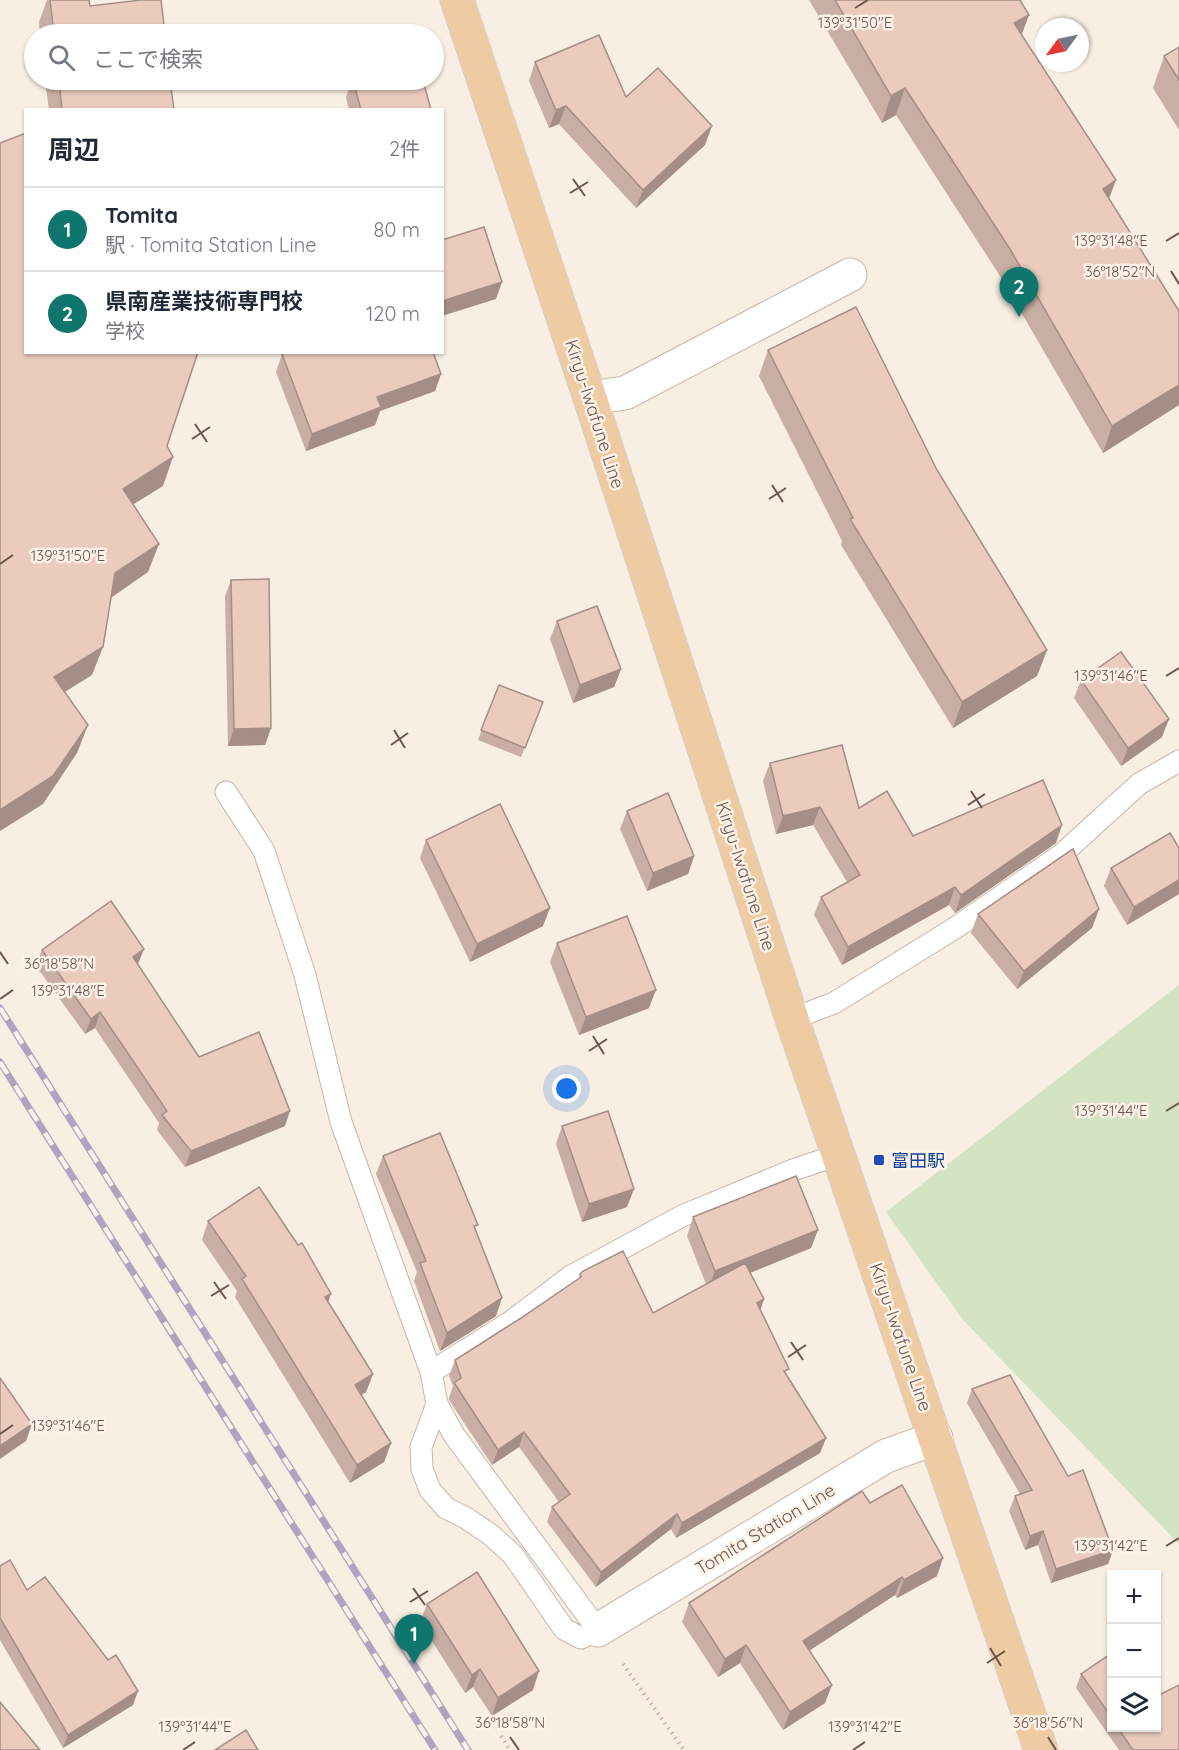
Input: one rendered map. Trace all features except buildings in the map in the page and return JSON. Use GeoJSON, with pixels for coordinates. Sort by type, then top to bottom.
{"type":"FeatureCollection","features":[{"type":"Feature","properties":{"kind":"main road","name":"Kiryu-Iwafune Line"},"geometry":{"type":"LineString","coordinates":[[458,0],[792,1019],[1041,1750]]}},
{"type":"Feature","properties":{"kind":"main road"},"geometry":{"type":"LineString","coordinates":[[590,398],[625,393],[850,275]]}},
{"type":"Feature","properties":{"kind":"main road","name":"Tomita Station Line"},"geometry":{"type":"LineString","coordinates":[[598,1630],[886,1455],[936,1438]]}},
{"type":"Feature","properties":{"kind":"lane"},"geometry":{"type":"LineString","coordinates":[[792,1019],[834,1003],[955,928],[1061,855],[1140,784],[1179,761]]}},
{"type":"Feature","properties":{"kind":"lane"},"geometry":{"type":"LineString","coordinates":[[226,792],[264,851],[305,975],[341,1122],[431,1372],[437,1404],[454,1435],[598,1630],[581,1638],[564,1629],[513,1555],[491,1535],[466,1518],[446,1509],[430,1490],[422,1468],[421,1447],[437,1404]]}},
{"type":"Feature","properties":{"kind":"lane"},"geometry":{"type":"LineString","coordinates":[[431,1372],[509,1323],[571,1276],[682,1216],[793,1170],[838,1155]]}},
{"type":"Feature","properties":{"kind":"path"},"geometry":{"type":"LineString","coordinates":[[598,1630],[684,1750]]}},
{"type":"Feature","properties":{"kind":"path"},"geometry":{"type":"LineString","coordinates":[[501,1736],[510,1750]]}},
{"type":"Feature","properties":{"kind":"green space"},"geometry":{"type":"Polygon","coordinates":[[[1179,985],[1179,1544],[963,1320],[886,1212],[1179,985]]]}},
{"type":"Feature","properties":{"kind":"railway"},"geometry":{"type":"LineString","coordinates":[[0,1008],[468,1750]]}},
{"type":"Feature","properties":{"kind":"railway"},"geometry":{"type":"LineString","coordinates":[[0,1062],[435,1750]]}},
{"type":"Feature","properties":{"kind":"place","name":"県南産業技術専門校"},"geometry":{"type":"Point","coordinates":[1019,317]}},
{"type":"Feature","properties":{"kind":"place","name":"富田駅"},"geometry":{"type":"Point","coordinates":[879,1160]}},
{"type":"Feature","properties":{"kind":"place","name":"Tomita"},"geometry":{"type":"Point","coordinates":[414,1664]}}]}
